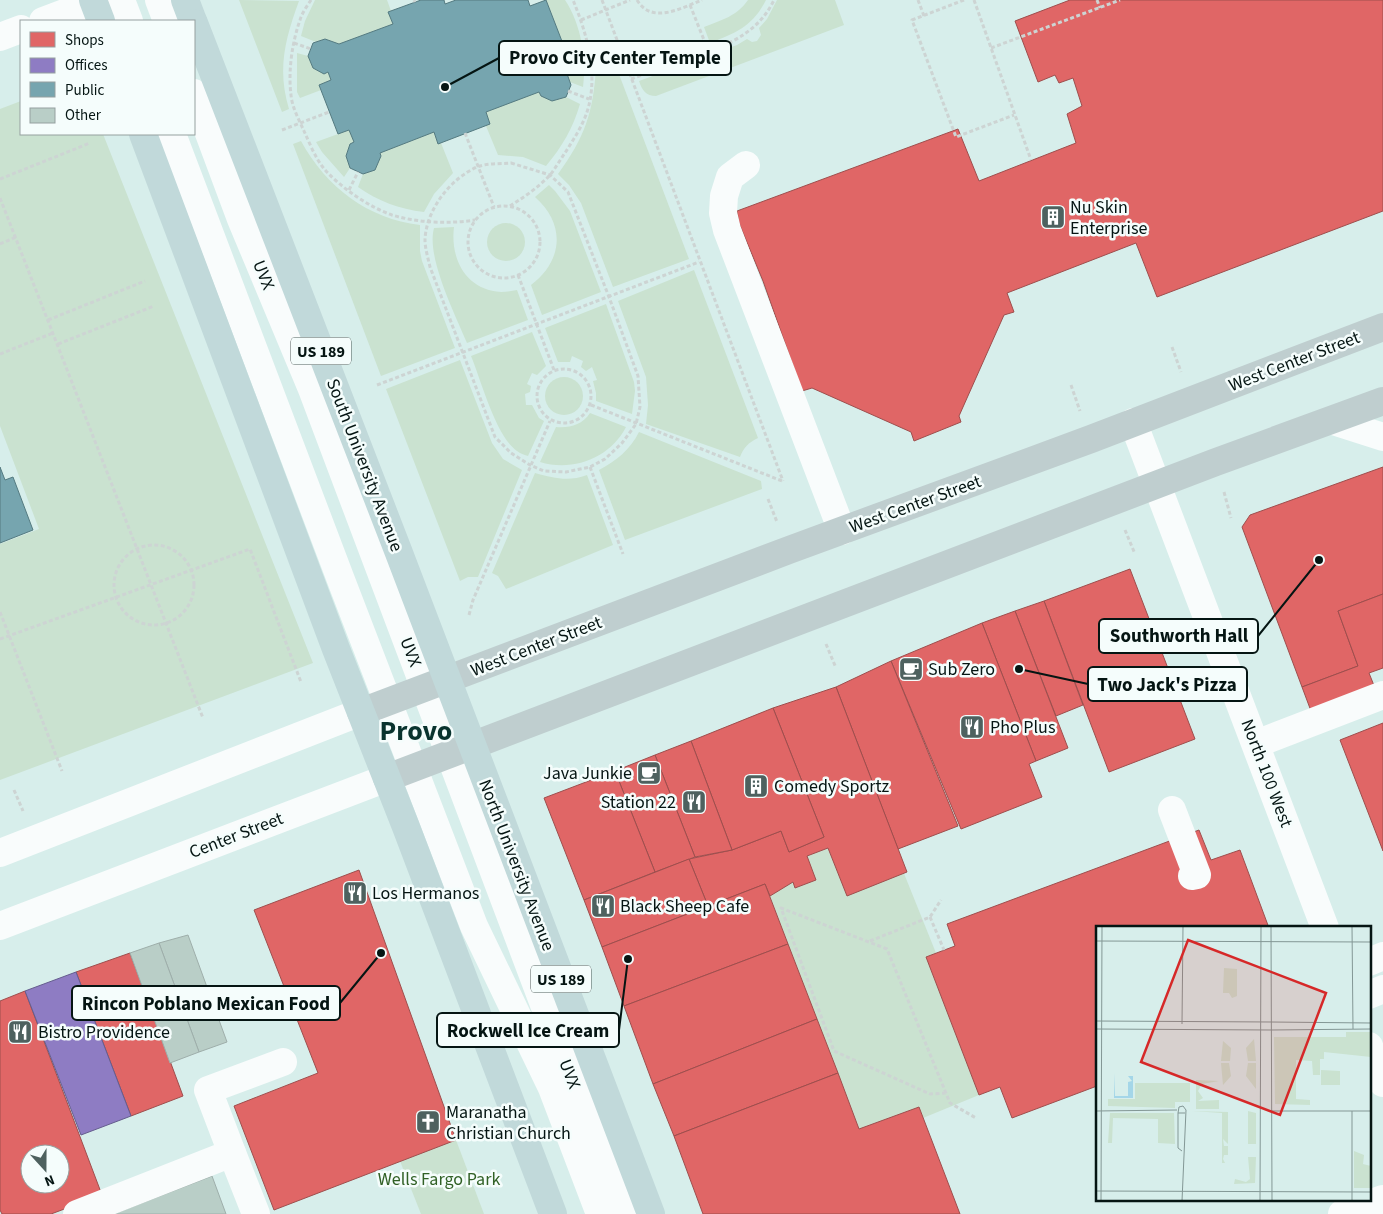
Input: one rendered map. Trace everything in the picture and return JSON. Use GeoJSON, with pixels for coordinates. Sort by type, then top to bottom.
{"type":"FeatureCollection","features":[{"type":"Feature","properties":{"kind":"highway","name":"South University Avenue"},"geometry":{"type":"LineString","coordinates":[[185,0],[192,20]]}},
{"type":"Feature","properties":{"kind":"highway","name":"South University Avenue"},"geometry":{"type":"LineString","coordinates":[[195,27],[436,684],[459,712]]}},
{"type":"Feature","properties":{"kind":"highway"},"geometry":{"type":"LineString","coordinates":[[143,135],[553,1214]]}},
{"type":"Feature","properties":{"kind":"highway","name":"North University Avenue"},"geometry":{"type":"LineString","coordinates":[[459,712],[461,749],[651,1214]]}},
{"type":"Feature","properties":{"kind":"main road","name":"West Center Street"},"geometry":{"type":"LineString","coordinates":[[436,684],[1082,443],[1383,327]]}},
{"type":"Feature","properties":{"kind":"main road"},"geometry":{"type":"LineString","coordinates":[[461,749],[1216,462],[1383,401]]}},
{"type":"Feature","properties":{"kind":"main road"},"geometry":{"type":"LineString","coordinates":[[361,712],[436,684]]}},
{"type":"Feature","properties":{"kind":"main road","name":"Center Street"},"geometry":{"type":"LineString","coordinates":[[387,778],[461,749]]}},
{"type":"Feature","properties":{"kind":"street"},"geometry":{"type":"LineString","coordinates":[[121,0],[129,20]]}},
{"type":"Feature","properties":{"kind":"street"},"geometry":{"type":"LineString","coordinates":[[159,0],[167,20]]}},
{"type":"Feature","properties":{"kind":"street"},"geometry":{"type":"LineString","coordinates":[[47,20],[96,8]]}},
{"type":"Feature","properties":{"kind":"street"},"geometry":{"type":"LineString","coordinates":[[0,37],[20,29]]}},
{"type":"Feature","properties":{"kind":"street","name":"UVX"},"geometry":{"type":"LineString","coordinates":[[195,96],[245,228],[436,684],[461,749],[623,1214]]}},
{"type":"Feature","properties":{"kind":"street","name":"UVX"},"geometry":{"type":"LineString","coordinates":[[172,135],[474,926],[552,1088],[600,1214]]}},
{"type":"Feature","properties":{"kind":"street"},"geometry":{"type":"LineString","coordinates":[[746,165],[730,177],[724,196],[727,230],[842,531]]}},
{"type":"Feature","properties":{"kind":"street"},"geometry":{"type":"LineString","coordinates":[[1332,421],[1383,437]]}},
{"type":"Feature","properties":{"kind":"street","name":"North 100 West"},"geometry":{"type":"LineString","coordinates":[[1133,422],[1324,926]]}},
{"type":"Feature","properties":{"kind":"street"},"geometry":{"type":"LineString","coordinates":[[1256,744],[1383,695]]}},
{"type":"Feature","properties":{"kind":"street"},"geometry":{"type":"LineString","coordinates":[[0,853],[361,712]]}},
{"type":"Feature","properties":{"kind":"street","name":"Center Street"},"geometry":{"type":"LineString","coordinates":[[0,926],[387,778]]}},
{"type":"Feature","properties":{"kind":"street"},"geometry":{"type":"LineString","coordinates":[[1172,810],[1196,875],[1192,876]]}},
{"type":"Feature","properties":{"kind":"street"},"geometry":{"type":"LineString","coordinates":[[1370,962],[1383,956]]}},
{"type":"Feature","properties":{"kind":"street"},"geometry":{"type":"LineString","coordinates":[[1370,995],[1383,989]]}},
{"type":"Feature","properties":{"kind":"street"},"geometry":{"type":"LineString","coordinates":[[1370,1049],[1383,1082]]}},
{"type":"Feature","properties":{"kind":"street"},"geometry":{"type":"LineString","coordinates":[[256,1214],[208,1090],[283,1062]]}},
{"type":"Feature","properties":{"kind":"street"},"geometry":{"type":"LineString","coordinates":[[77,1214],[232,1153]]}},
{"type":"Feature","properties":{"kind":"street"},"geometry":{"type":"LineString","coordinates":[[1342,1214],[1383,1199]]}},
{"type":"Feature","properties":{"kind":"path"},"geometry":{"type":"LineString","coordinates":[[311,0],[300,18],[294,43],[291,96],[300,123],[325,170],[366,203],[392,215],[456,223],[475,220]]}},
{"type":"Feature","properties":{"kind":"path"},"geometry":{"type":"LineString","coordinates":[[510,206],[550,175],[578,133],[587,111],[591,88],[591,64],[581,20],[573,0]]}},
{"type":"Feature","properties":{"kind":"path"},"geometry":{"type":"LineString","coordinates":[[591,405],[783,481],[602,0]]}},
{"type":"Feature","properties":{"kind":"path"},"geometry":{"type":"LineString","coordinates":[[581,20],[630,0]]}},
{"type":"Feature","properties":{"kind":"path"},"geometry":{"type":"LineString","coordinates":[[637,0],[645,10],[654,14],[664,14],[702,0]]}},
{"type":"Feature","properties":{"kind":"path"},"geometry":{"type":"LineString","coordinates":[[631,79],[745,35],[765,16],[774,0]]}},
{"type":"Feature","properties":{"kind":"path"},"geometry":{"type":"LineString","coordinates":[[918,0],[924,16]]}},
{"type":"Feature","properties":{"kind":"path"},"geometry":{"type":"LineString","coordinates":[[964,0],[912,20],[956,137],[1014,114]]}},
{"type":"Feature","properties":{"kind":"path"},"geometry":{"type":"LineString","coordinates":[[974,0],[1032,160]]}},
{"type":"Feature","properties":{"kind":"path"},"geometry":{"type":"LineString","coordinates":[[1097,0],[1100,8]]}},
{"type":"Feature","properties":{"kind":"path"},"geometry":{"type":"LineString","coordinates":[[991,48],[1120,0]]}},
{"type":"Feature","properties":{"kind":"path"},"geometry":{"type":"LineString","coordinates":[[690,5],[708,50]]}},
{"type":"Feature","properties":{"kind":"path"},"geometry":{"type":"LineString","coordinates":[[294,43],[311,49]]}},
{"type":"Feature","properties":{"kind":"path"},"geometry":{"type":"LineString","coordinates":[[568,90],[589,99]]}},
{"type":"Feature","properties":{"kind":"path"},"geometry":{"type":"LineString","coordinates":[[282,130],[329,112]]}},
{"type":"Feature","properties":{"kind":"path"},"geometry":{"type":"LineString","coordinates":[[464,133],[494,207]]}},
{"type":"Feature","properties":{"kind":"path"},"geometry":{"type":"LineString","coordinates":[[0,179],[90,143]]}},
{"type":"Feature","properties":{"kind":"path"},"geometry":{"type":"LineString","coordinates":[[511,163],[550,175],[568,192],[610,297],[638,376],[640,407],[636,424],[622,443],[605,460],[590,467],[566,472],[544,471],[510,453],[495,437],[430,267],[425,241],[429,221],[439,199],[457,178],[477,167],[487,164],[511,163]]}},
{"type":"Feature","properties":{"kind":"path"},"geometry":{"type":"LineString","coordinates":[[349,190],[358,172]]}},
{"type":"Feature","properties":{"kind":"path"},"geometry":{"type":"LineString","coordinates":[[0,198],[204,718]]}},
{"type":"Feature","properties":{"kind":"path"},"geometry":{"type":"LineString","coordinates":[[510,206],[523,211],[532,219],[538,230],[540,242],[538,254],[532,265],[518,275],[498,277],[486,273],[477,266],[470,255],[468,243],[470,231],[475,220],[483,212],[494,207],[510,206]]}},
{"type":"Feature","properties":{"kind":"path"},"geometry":{"type":"LineString","coordinates":[[0,244],[16,237]]}},
{"type":"Feature","properties":{"kind":"path"},"geometry":{"type":"LineString","coordinates":[[377,384],[700,262]]}},
{"type":"Feature","properties":{"kind":"path"},"geometry":{"type":"LineString","coordinates":[[518,275],[554,370]]}},
{"type":"Feature","properties":{"kind":"path"},"geometry":{"type":"LineString","coordinates":[[48,320],[144,281]]}},
{"type":"Feature","properties":{"kind":"path"},"geometry":{"type":"LineString","coordinates":[[58,344],[154,306]]}},
{"type":"Feature","properties":{"kind":"path"},"geometry":{"type":"LineString","coordinates":[[0,354],[53,333]]}},
{"type":"Feature","properties":{"kind":"path"},"geometry":{"type":"LineString","coordinates":[[1172,347],[1183,375]]}},
{"type":"Feature","properties":{"kind":"path"},"geometry":{"type":"LineString","coordinates":[[566,369],[582,376],[588,383],[591,392],[591,405],[582,417],[574,422],[566,424],[556,423],[542,413],[538,405],[536,396],[538,388],[542,380],[554,370],[566,369]]}},
{"type":"Feature","properties":{"kind":"path"},"geometry":{"type":"LineString","coordinates":[[1070,385],[1082,414]]}},
{"type":"Feature","properties":{"kind":"path"},"geometry":{"type":"LineString","coordinates":[[469,615],[472,600],[550,420]]}},
{"type":"Feature","properties":{"kind":"path"},"geometry":{"type":"LineString","coordinates":[[590,467],[624,554]]}},
{"type":"Feature","properties":{"kind":"path"},"geometry":{"type":"LineString","coordinates":[[1223,489],[1231,518]]}},
{"type":"Feature","properties":{"kind":"path"},"geometry":{"type":"LineString","coordinates":[[768,499],[779,526]]}},
{"type":"Feature","properties":{"kind":"path"},"geometry":{"type":"LineString","coordinates":[[1125,530],[1135,554]]}},
{"type":"Feature","properties":{"kind":"path"},"geometry":{"type":"LineString","coordinates":[[154,543],[168,547],[182,555],[192,569],[195,585],[190,602],[176,618],[166,624],[151,626],[133,620],[119,603],[113,589],[118,568],[123,558],[136,548],[154,543]]}},
{"type":"Feature","properties":{"kind":"path"},"geometry":{"type":"LineString","coordinates":[[0,639],[250,549],[301,682]]}},
{"type":"Feature","properties":{"kind":"path"},"geometry":{"type":"LineString","coordinates":[[0,612],[62,771]]}},
{"type":"Feature","properties":{"kind":"path"},"geometry":{"type":"LineString","coordinates":[[825,642],[836,668]]}},
{"type":"Feature","properties":{"kind":"path"},"geometry":{"type":"LineString","coordinates":[[14,790],[26,819]]}},
{"type":"Feature","properties":{"kind":"path"},"geometry":{"type":"LineString","coordinates":[[869,941],[930,917],[942,900]]}},
{"type":"Feature","properties":{"kind":"path"},"geometry":{"type":"LineString","coordinates":[[946,1093],[930,1094],[834,1051],[781,908],[887,949],[946,1093],[950,1103],[976,1118]]}},
{"type":"Feature","properties":{"kind":"path"},"geometry":{"type":"LineString","coordinates":[[930,917],[944,950]]}},
{"type":"Feature","properties":{"kind":"green space"},"geometry":{"type":"Polygon","coordinates":[[[239,0],[299,1],[284,55],[285,95],[289,109],[282,112],[239,0]]]}},
{"type":"Feature","properties":{"kind":"green space"},"geometry":{"type":"Polygon","coordinates":[[[315,0],[387,0],[391,11],[388,12],[393,24],[339,44],[325,39],[316,42],[301,36],[305,21],[315,0]]]}},
{"type":"Feature","properties":{"kind":"green space"},"geometry":{"type":"Polygon","coordinates":[[[546,0],[565,0],[571,9],[582,42],[583,87],[570,82],[566,71],[553,67],[549,55],[565,49],[546,0]]]}},
{"type":"Feature","properties":{"kind":"green space"},"geometry":{"type":"Polygon","coordinates":[[[748,0],[766,0],[761,9],[743,28],[710,43],[704,27],[734,14],[748,0]]]}},
{"type":"Feature","properties":{"kind":"green space"},"geometry":{"type":"Polygon","coordinates":[[[777,0],[835,0],[844,25],[656,96],[647,94],[643,90],[639,81],[737,45],[747,39],[752,42],[757,41],[761,35],[759,28],[767,19],[777,0]]]}},
{"type":"Feature","properties":{"kind":"green space"},"geometry":{"type":"Polygon","coordinates":[[[297,53],[308,56],[313,68],[324,74],[328,72],[331,80],[319,85],[321,90],[300,98],[297,92],[297,53]]]}},
{"type":"Feature","properties":{"kind":"green space"},"geometry":{"type":"Polygon","coordinates":[[[614,61],[689,259],[613,287],[581,203],[569,185],[558,174],[575,148],[586,124],[593,98],[596,68],[614,61]]]}},
{"type":"Feature","properties":{"kind":"green space"},"geometry":{"type":"Polygon","coordinates":[[[539,92],[541,96],[552,101],[566,97],[580,104],[574,121],[557,152],[546,166],[523,157],[498,155],[486,126],[490,124],[486,112],[539,92]]]}},
{"type":"Feature","properties":{"kind":"green space"},"geometry":{"type":"Polygon","coordinates":[[[20,101],[20,135],[103,135],[313,663],[0,780],[0,544],[39,529],[0,426],[0,109],[20,101]]]}},
{"type":"Feature","properties":{"kind":"green space"},"geometry":{"type":"Polygon","coordinates":[[[349,130],[354,142],[350,144],[346,156],[350,168],[344,177],[322,152],[316,142],[349,130]]]}},
{"type":"Feature","properties":{"kind":"green space"},"geometry":{"type":"Polygon","coordinates":[[[434,132],[438,144],[441,143],[453,173],[434,194],[424,212],[389,204],[358,187],[363,174],[375,169],[381,156],[380,153],[434,132]]]}},
{"type":"Feature","properties":{"kind":"green space"},"geometry":{"type":"Polygon","coordinates":[[[301,141],[323,173],[350,198],[383,216],[401,222],[420,225],[422,261],[455,348],[381,376],[293,144],[301,141]]]}},
{"type":"Feature","properties":{"kind":"green space"},"geometry":{"type":"Polygon","coordinates":[[[549,185],[570,211],[601,292],[542,315],[531,285],[549,265],[555,254],[557,242],[556,230],[552,219],[535,197],[549,185]]]}},
{"type":"Feature","properties":{"kind":"green space"},"geometry":{"type":"Polygon","coordinates":[[[506,223],[520,228],[525,242],[520,256],[506,261],[492,256],[487,242],[492,228],[506,223]]]}},
{"type":"Feature","properties":{"kind":"green space"},"geometry":{"type":"Polygon","coordinates":[[[454,227],[453,239],[455,250],[463,271],[478,286],[489,290],[501,292],[517,290],[528,320],[467,343],[443,286],[434,254],[434,228],[454,227]]]}},
{"type":"Feature","properties":{"kind":"green space"},"geometry":{"type":"Polygon","coordinates":[[[694,270],[758,438],[747,446],[740,457],[646,424],[648,405],[646,377],[618,301],[694,270]]]}},
{"type":"Feature","properties":{"kind":"green space"},"geometry":{"type":"Polygon","coordinates":[[[606,304],[634,382],[635,391],[632,414],[596,401],[593,381],[597,380],[592,367],[586,371],[581,367],[583,361],[572,356],[570,362],[558,362],[545,328],[606,304]]]}},
{"type":"Feature","properties":{"kind":"green space"},"geometry":{"type":"Polygon","coordinates":[[[532,332],[546,366],[537,375],[532,373],[527,384],[531,386],[530,392],[525,394],[526,405],[532,405],[539,418],[544,421],[528,456],[517,451],[502,434],[471,356],[532,332]]]}},
{"type":"Feature","properties":{"kind":"green space"},"geometry":{"type":"Polygon","coordinates":[[[460,360],[492,443],[503,459],[522,470],[478,577],[468,577],[460,581],[386,389],[460,360]]]}},
{"type":"Feature","properties":{"kind":"green space"},"geometry":{"type":"Polygon","coordinates":[[[564,377],[577,383],[583,396],[577,409],[564,415],[551,409],[545,396],[551,383],[564,377]]]}},
{"type":"Feature","properties":{"kind":"green space"},"geometry":{"type":"Polygon","coordinates":[[[590,413],[626,427],[610,447],[589,460],[565,465],[540,462],[556,427],[575,425],[590,413]]]}},
{"type":"Feature","properties":{"kind":"green space"},"geometry":{"type":"Polygon","coordinates":[[[639,432],[761,481],[762,489],[625,540],[599,470],[622,454],[639,432]]]}},
{"type":"Feature","properties":{"kind":"green space"},"geometry":{"type":"Polygon","coordinates":[[[535,473],[567,479],[587,475],[613,545],[506,589],[498,576],[492,573],[535,473]]]}},
{"type":"Feature","properties":{"kind":"green space"},"geometry":{"type":"Polygon","coordinates":[[[828,848],[847,896],[903,871],[936,953],[926,957],[979,1095],[923,1118],[919,1107],[859,1129],[770,896],[793,882],[796,888],[816,880],[807,856],[828,848]]]}},
{"type":"Feature","properties":{"kind":"green space","name":"Wells Fargo Park"},"geometry":{"type":"Polygon","coordinates":[[[456,1140],[484,1214],[421,1214],[400,1161],[456,1140]]]}},
{"type":"Feature","properties":{"kind":"building: Shops","name":"Nu Skin Enterprise"},"geometry":{"type":"Polygon","coordinates":[[[1070,0],[1383,0],[1383,211],[1157,297],[1136,243],[1007,293],[1014,312],[1004,315],[959,416],[961,422],[914,441],[911,432],[812,388],[802,391],[763,281],[739,223],[737,211],[958,129],[979,181],[1076,143],[1067,114],[1082,106],[1073,78],[1059,83],[1055,75],[1038,82],[1015,21],[1070,0]]]}},
{"type":"Feature","properties":{"kind":"building: Shops"},"geometry":{"type":"Polygon","coordinates":[[[1383,467],[1383,594],[1338,611],[1358,666],[1302,687],[1242,527],[1250,515],[1383,467]]]}},
{"type":"Feature","properties":{"kind":"building: Shops"},"geometry":{"type":"Polygon","coordinates":[[[1130,569],[1195,739],[1109,772],[1044,601],[1130,569]]]}},
{"type":"Feature","properties":{"kind":"building: Shops"},"geometry":{"type":"Polygon","coordinates":[[[1383,594],[1383,668],[1369,673],[1375,688],[1311,711],[1302,687],[1358,666],[1338,611],[1383,594]]]}},
{"type":"Feature","properties":{"kind":"building: Shops"},"geometry":{"type":"Polygon","coordinates":[[[1044,601],[1083,705],[1056,716],[1015,611],[1044,601]]]}},
{"type":"Feature","properties":{"kind":"building: Shops"},"geometry":{"type":"Polygon","coordinates":[[[1015,611],[1068,748],[1036,761],[982,623],[1015,611]]]}},
{"type":"Feature","properties":{"kind":"building: Shops"},"geometry":{"type":"Polygon","coordinates":[[[982,623],[1036,761],[1029,764],[1042,797],[961,829],[891,661],[982,623]]]}},
{"type":"Feature","properties":{"kind":"building: Shops"},"geometry":{"type":"Polygon","coordinates":[[[891,661],[958,826],[898,849],[836,687],[891,661]]]}},
{"type":"Feature","properties":{"kind":"building: Shops"},"geometry":{"type":"Polygon","coordinates":[[[836,687],[907,872],[847,896],[828,848],[807,856],[816,880],[795,888],[793,882],[770,896],[765,884],[708,906],[689,859],[732,850],[781,831],[789,852],[824,837],[773,708],[836,687]]]}},
{"type":"Feature","properties":{"kind":"building: Shops","name":"Comedy Sportz"},"geometry":{"type":"Polygon","coordinates":[[[773,708],[824,837],[789,852],[781,831],[732,850],[691,741],[773,708]]]}},
{"type":"Feature","properties":{"kind":"building: Shops"},"geometry":{"type":"Polygon","coordinates":[[[1383,723],[1383,851],[1340,740],[1383,723]]]}},
{"type":"Feature","properties":{"kind":"building: Shops","name":"Station 22"},"geometry":{"type":"Polygon","coordinates":[[[691,741],[732,850],[695,857],[655,755],[691,741]]]}},
{"type":"Feature","properties":{"kind":"building: Shops"},"geometry":{"type":"Polygon","coordinates":[[[655,755],[695,857],[655,872],[615,771],[655,755]]]}},
{"type":"Feature","properties":{"kind":"building: Shops"},"geometry":{"type":"Polygon","coordinates":[[[615,771],[655,872],[584,900],[544,798],[615,771]]]}},
{"type":"Feature","properties":{"kind":"building: Shops"},"geometry":{"type":"Polygon","coordinates":[[[1199,830],[1211,860],[1240,850],[1268,926],[1096,926],[1096,1086],[1012,1118],[1000,1087],[979,1095],[926,957],[955,946],[947,924],[1199,830]]]}},
{"type":"Feature","properties":{"kind":"building: Shops"},"geometry":{"type":"Polygon","coordinates":[[[689,859],[708,906],[602,947],[584,900],[689,859]]]}},
{"type":"Feature","properties":{"kind":"building: Shops"},"geometry":{"type":"Polygon","coordinates":[[[359,870],[456,1140],[274,1210],[234,1106],[318,1073],[254,910],[359,870]]]}},
{"type":"Feature","properties":{"kind":"building: Shops"},"geometry":{"type":"Polygon","coordinates":[[[765,884],[788,944],[624,1006],[602,947],[765,884]]]}},
{"type":"Feature","properties":{"kind":"building: Shops"},"geometry":{"type":"Polygon","coordinates":[[[788,944],[817,1019],[653,1084],[624,1006],[788,944]]]}},
{"type":"Feature","properties":{"kind":"building: Shops"},"geometry":{"type":"Polygon","coordinates":[[[130,953],[183,1096],[131,1116],[76,972],[130,953]]]}},
{"type":"Feature","properties":{"kind":"building: Shops"},"geometry":{"type":"Polygon","coordinates":[[[25,991],[102,1195],[51,1214],[2,1214],[0,1210],[0,1001],[25,991]]]}},
{"type":"Feature","properties":{"kind":"building: Shops"},"geometry":{"type":"Polygon","coordinates":[[[817,1019],[838,1073],[674,1136],[653,1084],[817,1019]]]}},
{"type":"Feature","properties":{"kind":"building: Shops"},"geometry":{"type":"Polygon","coordinates":[[[838,1073],[859,1129],[919,1107],[960,1214],[703,1214],[674,1136],[838,1073]]]}},
{"type":"Feature","properties":{"kind":"building: Offices"},"geometry":{"type":"Polygon","coordinates":[[[76,972],[131,1116],[81,1135],[25,991],[76,972]]]}},
{"type":"Feature","properties":{"kind":"building: Public"},"geometry":{"type":"Polygon","coordinates":[[[421,0],[444,0],[445,4],[456,0],[528,0],[530,6],[546,0],[565,49],[549,55],[553,67],[566,71],[571,85],[566,97],[552,101],[541,96],[539,92],[486,112],[490,124],[438,144],[434,132],[380,153],[381,156],[375,170],[363,174],[350,168],[346,156],[350,144],[354,142],[349,130],[338,134],[319,85],[331,80],[328,72],[324,74],[313,68],[308,56],[313,43],[325,39],[339,44],[393,24],[388,12],[421,0]]]}},
{"type":"Feature","properties":{"kind":"building: Public"},"geometry":{"type":"Polygon","coordinates":[[[0,467],[5,480],[13,477],[33,530],[0,543],[0,467]]]}},
{"type":"Feature","properties":{"kind":"building: Other"},"geometry":{"type":"Polygon","coordinates":[[[188,935],[227,1042],[199,1052],[159,943],[188,935]]]}},
{"type":"Feature","properties":{"kind":"building: Other"},"geometry":{"type":"Polygon","coordinates":[[[159,943],[199,1052],[170,1063],[130,953],[159,943]]]}},
{"type":"Feature","properties":{"kind":"building: Other"},"geometry":{"type":"Polygon","coordinates":[[[212,1176],[226,1214],[113,1214],[212,1176]]]}},
{"type":"Feature","properties":{"kind":"place","name":"Provo City Center Temple"},"geometry":{"type":"Point","coordinates":[445,87]}},
{"type":"Feature","properties":{"kind":"place","name":"Nu Skin Enterprise"},"geometry":{"type":"Point","coordinates":[1053,217]}},
{"type":"Feature","properties":{"kind":"place","name":"Southworth Hall"},"geometry":{"type":"Point","coordinates":[1319,560]}},
{"type":"Feature","properties":{"kind":"place","name":"Sub Zero"},"geometry":{"type":"Point","coordinates":[911,669]}},
{"type":"Feature","properties":{"kind":"place","name":"Two Jack's Pizza"},"geometry":{"type":"Point","coordinates":[1019,669]}},
{"type":"Feature","properties":{"kind":"place","name":"Pho Plus"},"geometry":{"type":"Point","coordinates":[972,727]}},
{"type":"Feature","properties":{"kind":"place","name":"Java Junkie"},"geometry":{"type":"Point","coordinates":[649,773]}},
{"type":"Feature","properties":{"kind":"place","name":"Comedy Sportz"},"geometry":{"type":"Point","coordinates":[756,786]}},
{"type":"Feature","properties":{"kind":"place","name":"Station 22"},"geometry":{"type":"Point","coordinates":[694,802]}},
{"type":"Feature","properties":{"kind":"place","name":"Los Hermanos"},"geometry":{"type":"Point","coordinates":[355,893]}},
{"type":"Feature","properties":{"kind":"place","name":"Black Sheep Cafe"},"geometry":{"type":"Point","coordinates":[603,906]}},
{"type":"Feature","properties":{"kind":"place","name":"Rincon Poblano Mexican Food"},"geometry":{"type":"Point","coordinates":[381,953]}},
{"type":"Feature","properties":{"kind":"place","name":"Rockwell Ice Cream"},"geometry":{"type":"Point","coordinates":[628,959]}},
{"type":"Feature","properties":{"kind":"place","name":"Bistro Providence"},"geometry":{"type":"Point","coordinates":[20,1032]}},
{"type":"Feature","properties":{"kind":"place","name":"Maranatha Christian Church"},"geometry":{"type":"Point","coordinates":[428,1122]}},
{"type":"Feature","properties":{"kind":"district","name":"Provo"},"geometry":{"type":"Point","coordinates":[416,730]}}]}
